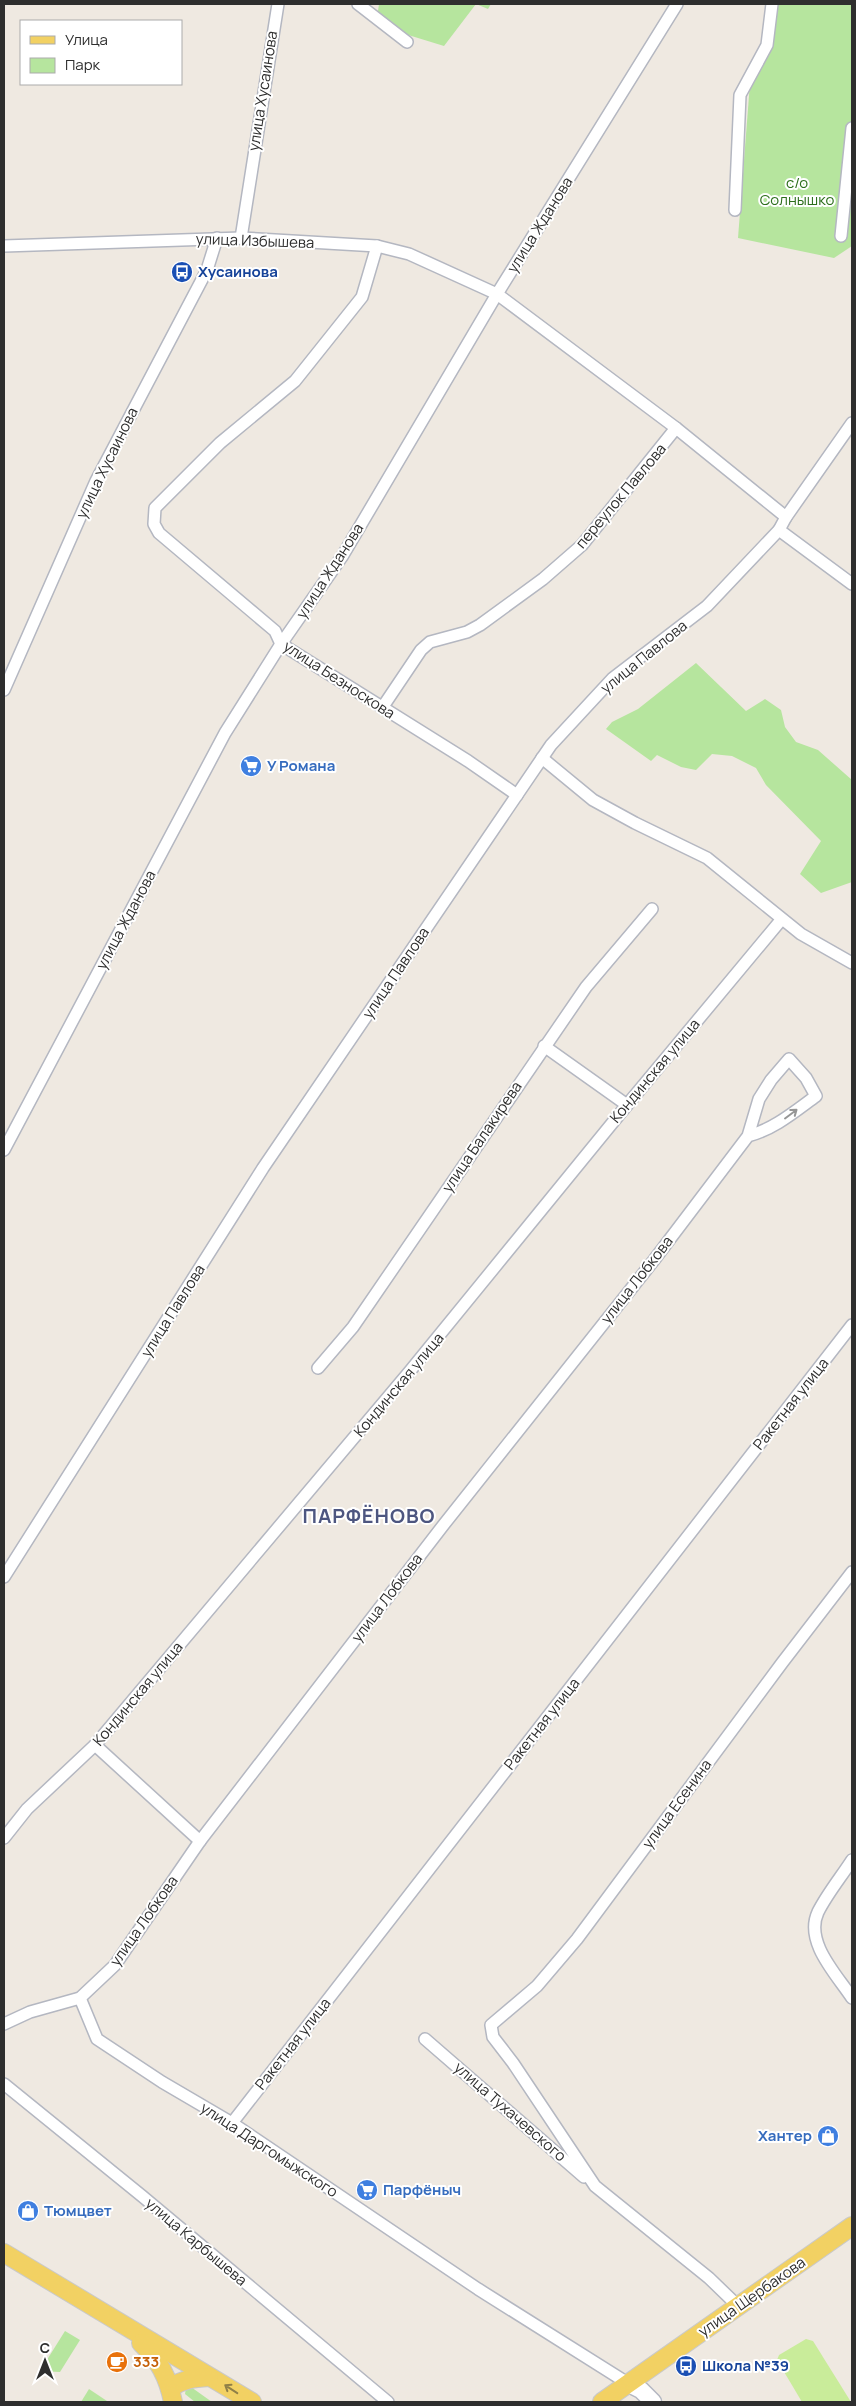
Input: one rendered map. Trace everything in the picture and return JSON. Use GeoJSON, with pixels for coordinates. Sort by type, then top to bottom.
{"type":"FeatureCollection","features":[{"type":"Feature","properties":{"kind":"main road","name":"улица Щербакова"},"geometry":{"type":"LineString","coordinates":[[602,2402],[852,2226]]}},
{"type":"Feature","properties":{"kind":"main road"},"geometry":{"type":"LineString","coordinates":[[4,2253],[125,2328],[252,2402]]}},
{"type":"Feature","properties":{"kind":"main road"},"geometry":{"type":"LineString","coordinates":[[125,2328],[154,2356],[165,2373],[172,2395],[190,2378],[209,2377]]}},
{"type":"Feature","properties":{"kind":"street","name":"улица Хусаинова"},"geometry":{"type":"LineString","coordinates":[[241,238],[278,4]]}},
{"type":"Feature","properties":{"kind":"street"},"geometry":{"type":"LineString","coordinates":[[358,4],[407,42]]}},
{"type":"Feature","properties":{"kind":"street","name":"улица Жданова"},"geometry":{"type":"LineString","coordinates":[[4,1150],[226,732],[281,644],[343,555],[497,294],[677,4]]}},
{"type":"Feature","properties":{"kind":"street"},"geometry":{"type":"LineString","coordinates":[[735,210],[740,95],[767,45],[772,4]]}},
{"type":"Feature","properties":{"kind":"street"},"geometry":{"type":"LineString","coordinates":[[841,236],[852,128]]}},
{"type":"Feature","properties":{"kind":"street","name":"улица Хусаинова"},"geometry":{"type":"LineString","coordinates":[[4,690],[96,481],[207,270],[217,238]]}},
{"type":"Feature","properties":{"kind":"street","name":"улица Избышева"},"geometry":{"type":"LineString","coordinates":[[4,246],[241,238],[377,246],[409,254],[497,294]]}},
{"type":"Feature","properties":{"kind":"street","name":"улица Безноскова"},"geometry":{"type":"LineString","coordinates":[[377,246],[362,297],[308,366],[295,381],[220,443],[155,508],[154,524],[160,533],[275,631],[281,644],[468,761],[517,795]]}},
{"type":"Feature","properties":{"kind":"street","name":"переулок Павлова"},"geometry":{"type":"LineString","coordinates":[[497,294],[676,428],[786,517]]}},
{"type":"Feature","properties":{"kind":"street","name":"улица Павлова"},"geometry":{"type":"LineString","coordinates":[[4,1577],[263,1168],[551,745],[614,678],[707,606],[780,530],[786,517],[852,423]]}},
{"type":"Feature","properties":{"kind":"street","name":"переулок Павлова"},"geometry":{"type":"LineString","coordinates":[[382,708],[421,650],[430,642],[467,632],[480,626],[543,579],[582,545],[676,428]]}},
{"type":"Feature","properties":{"kind":"street"},"geometry":{"type":"LineString","coordinates":[[780,530],[852,584]]}},
{"type":"Feature","properties":{"kind":"street"},"geometry":{"type":"LineString","coordinates":[[542,758],[593,800],[635,823],[708,858],[781,920],[801,934],[852,962]]}},
{"type":"Feature","properties":{"kind":"street","name":"улица Балакирева"},"geometry":{"type":"LineString","coordinates":[[318,1368],[352,1328],[586,987],[652,909]]}},
{"type":"Feature","properties":{"kind":"street","name":"Кондинская улица"},"geometry":{"type":"LineString","coordinates":[[4,1838],[28,1809],[95,1745],[410,1371],[781,920]]}},
{"type":"Feature","properties":{"kind":"street"},"geometry":{"type":"LineString","coordinates":[[544,1046],[627,1105]]}},
{"type":"Feature","properties":{"kind":"street","name":"улица Лобкова"},"geometry":{"type":"LineString","coordinates":[[4,2024],[30,2012],[80,1998],[115,1965],[200,1841],[439,1530],[654,1260],[748,1136],[759,1099],[770,1080],[789,1059],[806,1078],[816,1096],[764,1132],[748,1136]]}},
{"type":"Feature","properties":{"kind":"street","name":"Ракетная улица"},"geometry":{"type":"LineString","coordinates":[[232,2123],[852,1325]]}},
{"type":"Feature","properties":{"kind":"street","name":"улица Есенина"},"geometry":{"type":"LineString","coordinates":[[491,2025],[537,1986],[578,1939],[782,1662],[852,1572]]}},
{"type":"Feature","properties":{"kind":"street"},"geometry":{"type":"LineString","coordinates":[[95,1745],[200,1841]]}},
{"type":"Feature","properties":{"kind":"street"},"geometry":{"type":"LineString","coordinates":[[852,1860],[818,1912],[815,1923],[815,1935],[819,1948],[852,1998]]}},
{"type":"Feature","properties":{"kind":"street","name":"улица Даргомыжского"},"geometry":{"type":"LineString","coordinates":[[80,1998],[97,2039],[162,2082],[232,2123],[478,2289],[629,2384]]}},
{"type":"Feature","properties":{"kind":"street","name":"улица Тухачевского"},"geometry":{"type":"LineString","coordinates":[[491,2025],[493,2037],[513,2063],[595,2186]]}},
{"type":"Feature","properties":{"kind":"street","name":"улица Тухачевского"},"geometry":{"type":"LineString","coordinates":[[426,2038],[595,2186],[709,2278],[739,2307]]}},
{"type":"Feature","properties":{"kind":"street","name":"улица Карбышева"},"geometry":{"type":"LineString","coordinates":[[4,2084],[142,2196],[388,2402]]}},
{"type":"Feature","properties":{"kind":"street"},"geometry":{"type":"LineString","coordinates":[[629,2384],[641,2390],[653,2402]]}},
{"type":"Feature","properties":{"kind":"green space"},"geometry":{"type":"Polygon","coordinates":[[[379,4],[476,4],[444,46],[405,34],[377,18],[379,4]]]}},
{"type":"Feature","properties":{"kind":"green space"},"geometry":{"type":"Polygon","coordinates":[[[476,4],[491,4],[488,9],[476,4]]]}},
{"type":"Feature","properties":{"kind":"green space","name":"с/о Солнышко"},"geometry":{"type":"Polygon","coordinates":[[[777,4],[852,4],[852,246],[834,258],[738,238],[750,83],[777,4]]]}},
{"type":"Feature","properties":{"kind":"green space"},"geometry":{"type":"Polygon","coordinates":[[[696,663],[746,711],[765,699],[781,710],[785,727],[796,742],[818,750],[852,780],[852,882],[821,893],[800,874],[821,841],[766,785],[756,768],[732,756],[712,754],[696,770],[681,767],[657,755],[651,761],[606,729],[612,722],[638,709],[696,663]]]}},
{"type":"Feature","properties":{"kind":"green space"},"geometry":{"type":"Polygon","coordinates":[[[65,2331],[80,2340],[60,2372],[40,2371],[65,2331]]]}},
{"type":"Feature","properties":{"kind":"green space"},"geometry":{"type":"Polygon","coordinates":[[[806,2339],[813,2341],[851,2402],[802,2402],[777,2360],[779,2355],[806,2339]]]}},
{"type":"Feature","properties":{"kind":"green space"},"geometry":{"type":"Polygon","coordinates":[[[191,2387],[212,2402],[195,2402],[185,2394],[186,2388],[191,2387]]]}},
{"type":"Feature","properties":{"kind":"green space"},"geometry":{"type":"Polygon","coordinates":[[[89,2389],[107,2401],[108,2402],[81,2402],[89,2389]]]}},
{"type":"Feature","properties":{"kind":"place","name":"Хусаинова"},"geometry":{"type":"Point","coordinates":[182,272]}},
{"type":"Feature","properties":{"kind":"place","name":"У Романа"},"geometry":{"type":"Point","coordinates":[251,766]}},
{"type":"Feature","properties":{"kind":"place","name":"Хантер"},"geometry":{"type":"Point","coordinates":[828,2136]}},
{"type":"Feature","properties":{"kind":"place","name":"Парфёныч"},"geometry":{"type":"Point","coordinates":[367,2190]}},
{"type":"Feature","properties":{"kind":"place","name":"Тюмцвет"},"geometry":{"type":"Point","coordinates":[28,2211]}},
{"type":"Feature","properties":{"kind":"place","name":"333"},"geometry":{"type":"Point","coordinates":[117,2362]}},
{"type":"Feature","properties":{"kind":"place","name":"Школа №39"},"geometry":{"type":"Point","coordinates":[686,2366]}},
{"type":"Feature","properties":{"kind":"district","name":"ПАРФЁНОВО"},"geometry":{"type":"Point","coordinates":[369,1516]}}]}
